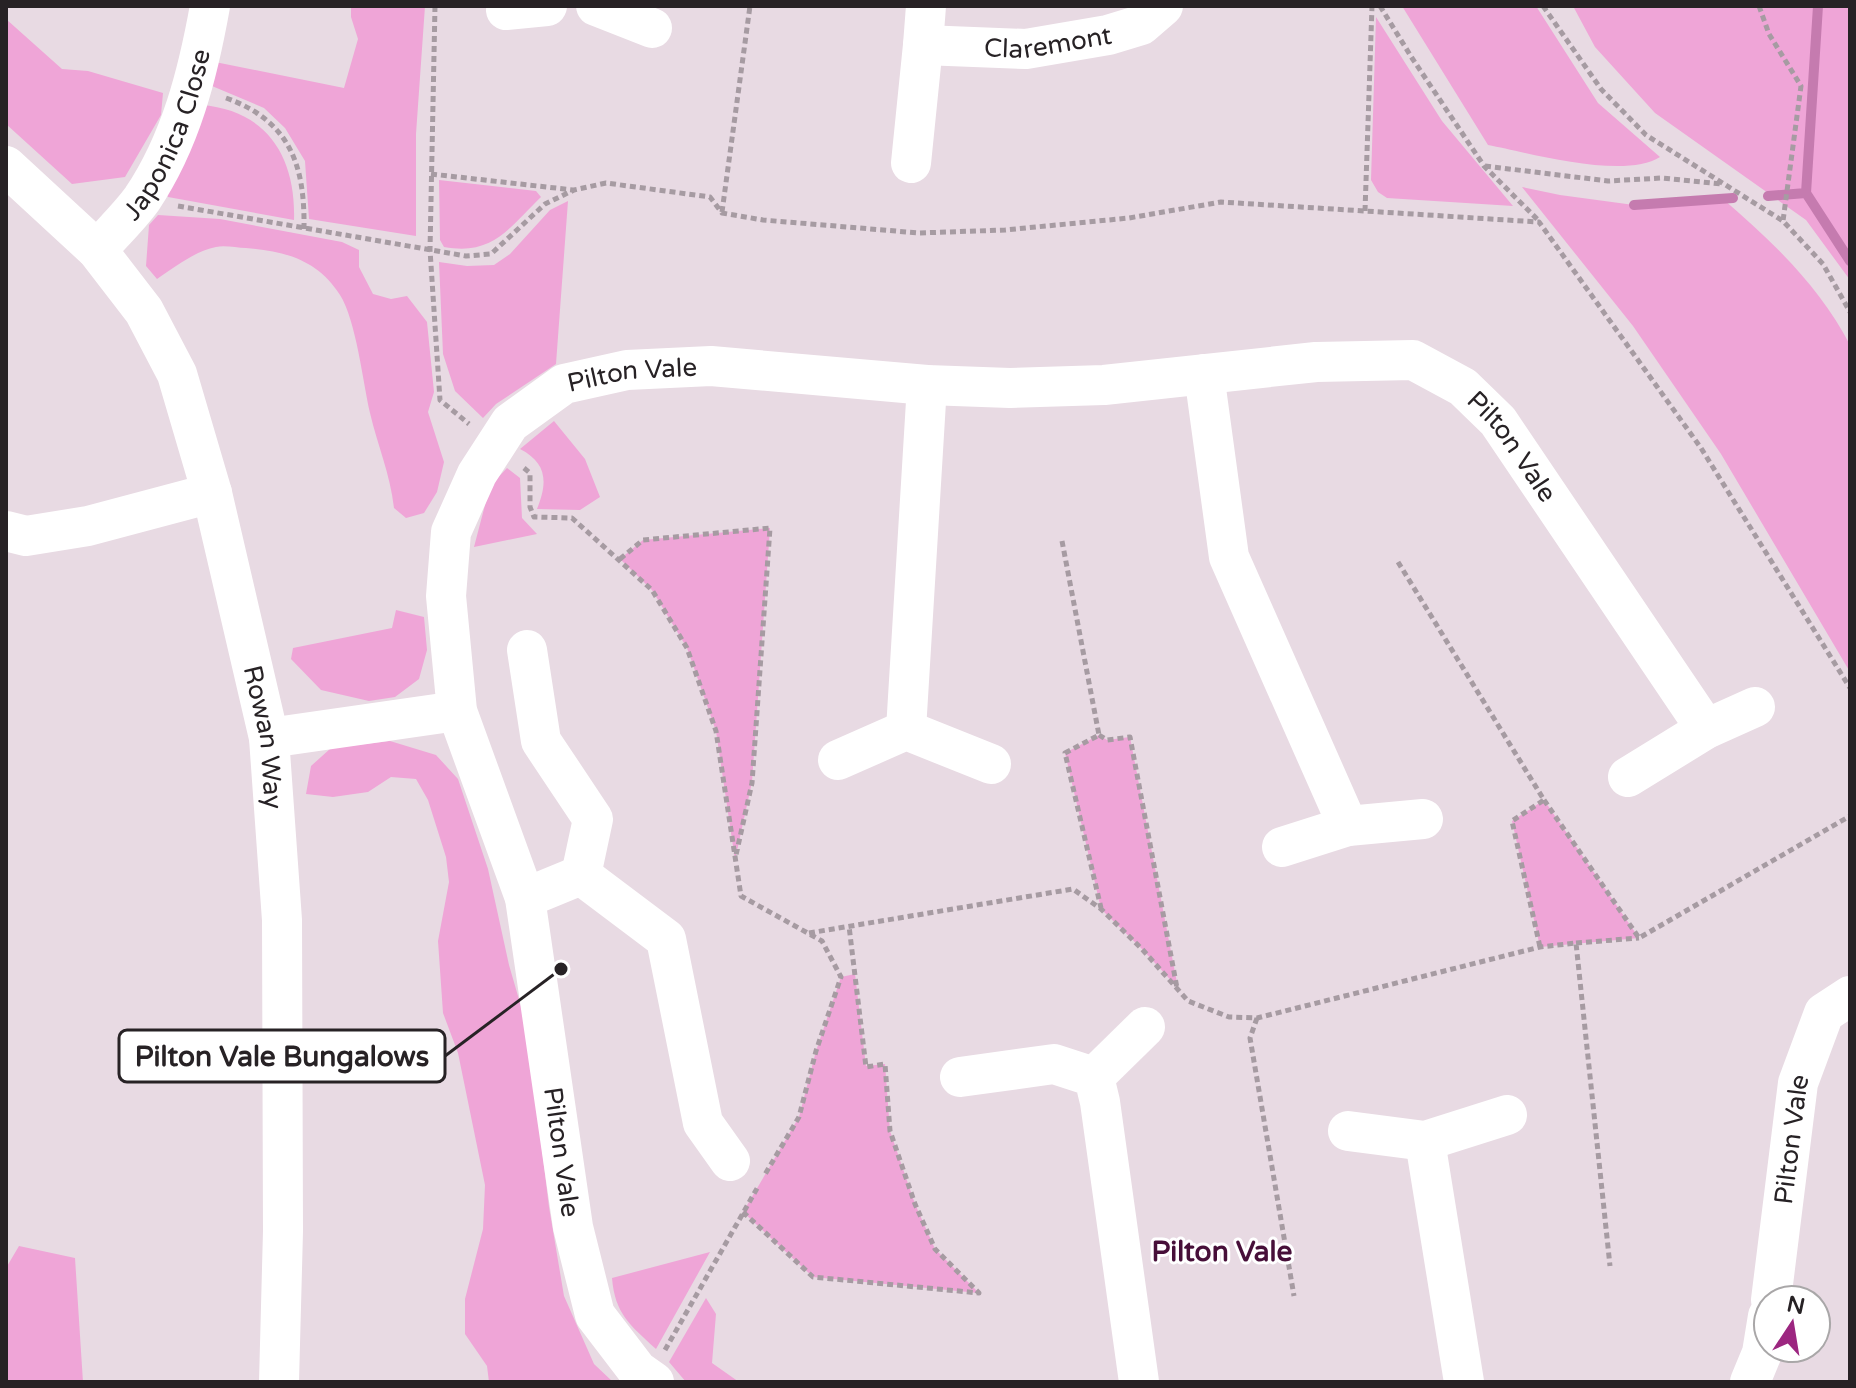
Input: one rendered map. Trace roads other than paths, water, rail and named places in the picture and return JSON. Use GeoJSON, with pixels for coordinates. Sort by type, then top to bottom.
{"type":"FeatureCollection","features":[{"type":"Feature","properties":{"kind":"street","name":"Japonica Close"},"geometry":{"type":"LineString","coordinates":[[97,250],[141,200],[178,130],[193,88],[210,6]]}},
{"type":"Feature","properties":{"kind":"street"},"geometry":{"type":"LineString","coordinates":[[506,10],[547,6]]}},
{"type":"Feature","properties":{"kind":"street"},"geometry":{"type":"LineString","coordinates":[[596,6],[652,28]]}},
{"type":"Feature","properties":{"kind":"street","name":"Claremont"},"geometry":{"type":"LineString","coordinates":[[911,163],[925,25],[1026,49],[1108,35],[1141,25],[1163,6]]}},
{"type":"Feature","properties":{"kind":"street","name":"Rowan Way"},"geometry":{"type":"LineString","coordinates":[[6,166],[97,250],[144,311],[177,374],[212,493],[269,738],[282,920],[283,1231],[279,1382]]}},
{"type":"Feature","properties":{"kind":"street","name":"Pilton Vale"},"geometry":{"type":"LineString","coordinates":[[658,1369],[637,1370],[595,1315],[573,1227],[525,898],[457,711],[446,596],[451,532],[477,474],[510,423],[564,384],[627,370],[711,366],[927,385],[1010,388],[1104,385],[1316,362],[1413,360],[1463,387],[1498,421],[1706,729]]}},
{"type":"Feature","properties":{"kind":"street"},"geometry":{"type":"LineString","coordinates":[[1204,374],[1229,557],[1348,826]]}},
{"type":"Feature","properties":{"kind":"street"},"geometry":{"type":"LineString","coordinates":[[906,730],[927,385]]}},
{"type":"Feature","properties":{"kind":"street"},"geometry":{"type":"LineString","coordinates":[[6,531],[26,536],[88,526],[212,493]]}},
{"type":"Feature","properties":{"kind":"street"},"geometry":{"type":"LineString","coordinates":[[527,650],[541,741],[593,819],[581,875]]}},
{"type":"Feature","properties":{"kind":"street"},"geometry":{"type":"LineString","coordinates":[[1628,777],[1706,729],[1755,707]]}},
{"type":"Feature","properties":{"kind":"street"},"geometry":{"type":"LineString","coordinates":[[269,738],[457,711]]}},
{"type":"Feature","properties":{"kind":"street"},"geometry":{"type":"LineString","coordinates":[[838,760],[906,730],[991,764]]}},
{"type":"Feature","properties":{"kind":"street"},"geometry":{"type":"LineString","coordinates":[[1282,847],[1348,826],[1423,819]]}},
{"type":"Feature","properties":{"kind":"street"},"geometry":{"type":"LineString","coordinates":[[525,898],[581,875]]}},
{"type":"Feature","properties":{"kind":"street"},"geometry":{"type":"LineString","coordinates":[[581,875],[666,939],[703,1123],[730,1161]]}},
{"type":"Feature","properties":{"kind":"street","name":"Pilton Vale"},"geometry":{"type":"LineString","coordinates":[[1773,1284],[1798,1083],[1824,1013],[1850,996]]}},
{"type":"Feature","properties":{"kind":"street"},"geometry":{"type":"LineString","coordinates":[[1094,1077],[1145,1027]]}},
{"type":"Feature","properties":{"kind":"street"},"geometry":{"type":"LineString","coordinates":[[960,1077],[1054,1064],[1094,1077]]}},
{"type":"Feature","properties":{"kind":"street"},"geometry":{"type":"LineString","coordinates":[[1094,1077],[1139,1382]]}},
{"type":"Feature","properties":{"kind":"street"},"geometry":{"type":"LineString","coordinates":[[1348,1131],[1425,1141],[1507,1115]]}},
{"type":"Feature","properties":{"kind":"street"},"geometry":{"type":"LineString","coordinates":[[1425,1141],[1464,1382]]}},
{"type":"Feature","properties":{"kind":"waterway"},"geometry":{"type":"LineString","coordinates":[[1806,193],[1818,6]]}},
{"type":"Feature","properties":{"kind":"waterway"},"geometry":{"type":"LineString","coordinates":[[1768,196],[1806,193],[1850,261]]}},
{"type":"Feature","properties":{"kind":"waterway"},"geometry":{"type":"LineString","coordinates":[[1634,205],[1733,198]]}},
{"type":"Feature","properties":{"kind":"place","name":"Pilton Vale Bungalows"},"geometry":{"type":"Point","coordinates":[561,969]}},
{"type":"Feature","properties":{"kind":"district","name":"Pilton Vale"},"geometry":{"type":"Point","coordinates":[1222,1251]}}]}
